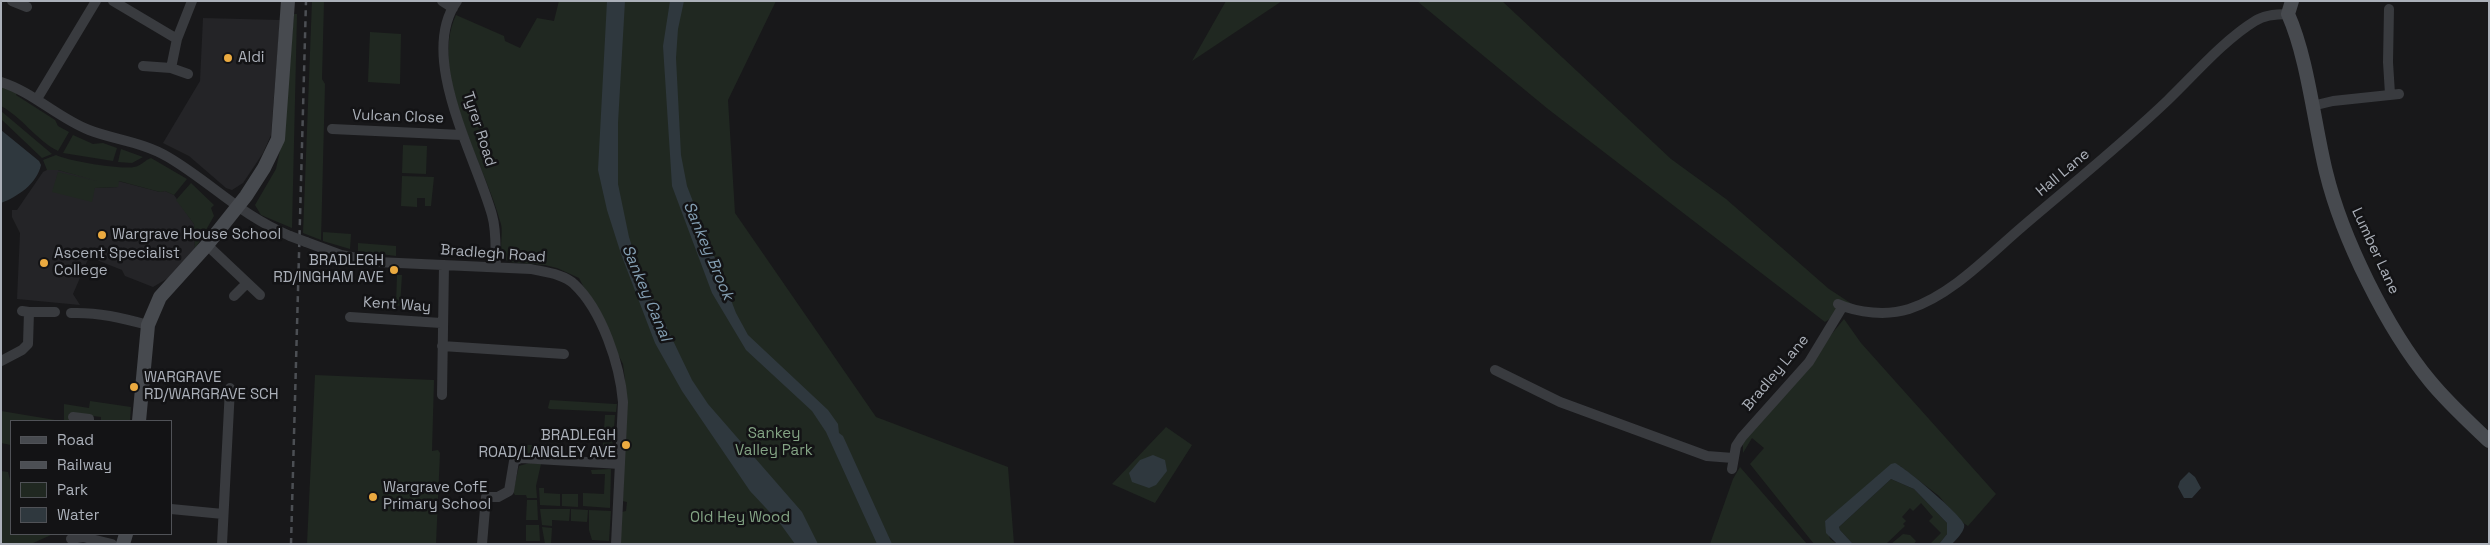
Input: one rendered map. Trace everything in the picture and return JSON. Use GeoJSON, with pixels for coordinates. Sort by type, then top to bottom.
{"type":"FeatureCollection","features":[{"type":"Feature","properties":{"kind":"street"},"geometry":{"type":"LineString","coordinates":[[13,1],[27,7]]}},
{"type":"Feature","properties":{"kind":"street"},"geometry":{"type":"LineString","coordinates":[[37,99],[96,1]]}},
{"type":"Feature","properties":{"kind":"street"},"geometry":{"type":"LineString","coordinates":[[113,1],[178,39]]}},
{"type":"Feature","properties":{"kind":"street"},"geometry":{"type":"LineString","coordinates":[[171,68],[178,39],[192,1]]}},
{"type":"Feature","properties":{"kind":"street"},"geometry":{"type":"LineString","coordinates":[[139,420],[148,325],[160,297],[207,245],[237,208],[264,168],[278,139],[288,1]]}},
{"type":"Feature","properties":{"kind":"street"},"geometry":{"type":"LineString","coordinates":[[442,1],[455,5]]}},
{"type":"Feature","properties":{"kind":"street","name":"Tyrer Road"},"geometry":{"type":"LineString","coordinates":[[455,5],[443,34],[442,51],[462,134],[492,216],[496,233],[496,268]]}},
{"type":"Feature","properties":{"kind":"street","name":"Lumber Lane"},"geometry":{"type":"LineString","coordinates":[[2290,8],[2326,174],[2343,228],[2361,267],[2410,355],[2431,382],[2489,441]]}},
{"type":"Feature","properties":{"kind":"street","name":"Hall Lane"},"geometry":{"type":"LineString","coordinates":[[1840,305],[1860,310],[1898,312],[1936,296],[1967,274],[2135,131],[2240,33],[2261,18],[2290,8]]}},
{"type":"Feature","properties":{"kind":"street"},"geometry":{"type":"LineString","coordinates":[[2312,106],[2333,101],[2394,94],[2388,62],[2389,9]]}},
{"type":"Feature","properties":{"kind":"street"},"geometry":{"type":"LineString","coordinates":[[143,66],[171,68],[188,74]]}},
{"type":"Feature","properties":{"kind":"street","name":"Bradlegh Road"},"geometry":{"type":"LineString","coordinates":[[1,82],[37,99],[88,130],[146,146],[168,157],[237,208],[263,224],[306,242],[362,260],[531,269],[553,274],[574,283],[591,306],[613,350],[621,380],[622,402],[616,544]]}},
{"type":"Feature","properties":{"kind":"street","name":"Vulcan Close"},"geometry":{"type":"LineString","coordinates":[[332,129],[462,134]]}},
{"type":"Feature","properties":{"kind":"street"},"geometry":{"type":"LineString","coordinates":[[207,245],[260,295]]}},
{"type":"Feature","properties":{"kind":"street"},"geometry":{"type":"LineString","coordinates":[[442,395],[441,323],[444,264]]}},
{"type":"Feature","properties":{"kind":"street"},"geometry":{"type":"LineString","coordinates":[[234,296],[247,283]]}},
{"type":"Feature","properties":{"kind":"street","name":"Bradley Lane"},"geometry":{"type":"LineString","coordinates":[[1732,469],[1733,458],[1742,437],[1809,362],[1840,305]]}},
{"type":"Feature","properties":{"kind":"street"},"geometry":{"type":"LineString","coordinates":[[1,361],[22,350],[28,344],[25,312],[55,312]]}},
{"type":"Feature","properties":{"kind":"street"},"geometry":{"type":"LineString","coordinates":[[71,314],[90,313],[115,316],[148,325]]}},
{"type":"Feature","properties":{"kind":"street","name":"Kent Way"},"geometry":{"type":"LineString","coordinates":[[350,317],[441,323]]}},
{"type":"Feature","properties":{"kind":"street"},"geometry":{"type":"LineString","coordinates":[[442,346],[564,354]]}},
{"type":"Feature","properties":{"kind":"street"},"geometry":{"type":"LineString","coordinates":[[1495,370],[1560,402],[1707,456],[1733,458]]}},
{"type":"Feature","properties":{"kind":"street"},"geometry":{"type":"LineString","coordinates":[[222,544],[230,388]]}},
{"type":"Feature","properties":{"kind":"street"},"geometry":{"type":"LineString","coordinates":[[73,417],[89,420]]}},
{"type":"Feature","properties":{"kind":"street"},"geometry":{"type":"LineString","coordinates":[[482,544],[486,497],[498,497],[509,491],[514,461],[521,458],[620,464]]}},
{"type":"Feature","properties":{"kind":"street"},"geometry":{"type":"LineString","coordinates":[[172,509],[223,514]]}},
{"type":"Feature","properties":{"kind":"street"},"geometry":{"type":"LineString","coordinates":[[68,539],[83,537],[112,544]]}},
{"type":"Feature","properties":{"kind":"shaded area"},"geometry":{"type":"Polygon","coordinates":[[[203,18],[280,20],[271,135],[263,153],[243,183],[232,190],[226,188],[189,156],[163,143],[200,81],[203,18]]]}},
{"type":"Feature","properties":{"kind":"shaded area"},"geometry":{"type":"Polygon","coordinates":[[[58,170],[97,180],[96,188],[118,187],[118,181],[160,192],[165,191],[174,195],[194,224],[195,249],[170,277],[153,287],[125,276],[122,270],[89,257],[73,294],[80,305],[17,299],[20,233],[12,217],[12,210],[17,210],[43,172],[58,170]]]}},
{"type":"Feature","properties":{"kind":"green space"},"geometry":{"type":"Polygon","coordinates":[[[312,1],[324,1],[322,79],[325,84],[321,240],[303,233],[312,1]]]}},
{"type":"Feature","properties":{"kind":"green space","name":"Sankey Valley Park"},"geometry":{"type":"Polygon","coordinates":[[[559,1],[776,1],[728,100],[735,213],[876,417],[1008,467],[1014,544],[620,544],[622,512],[626,511],[627,502],[623,501],[625,380],[623,364],[579,278],[557,268],[509,262],[505,259],[502,250],[501,224],[494,201],[462,120],[449,65],[449,39],[456,15],[504,36],[505,41],[520,48],[537,18],[554,21],[559,1]]]}},
{"type":"Feature","properties":{"kind":"green space"},"geometry":{"type":"Polygon","coordinates":[[[1226,1],[1282,1],[1192,61],[1226,1]]]}},
{"type":"Feature","properties":{"kind":"green space"},"geometry":{"type":"Polygon","coordinates":[[[1417,1],[1502,1],[1671,159],[1726,199],[1829,289],[1852,304],[1825,322],[1548,109],[1417,1]]]}},
{"type":"Feature","properties":{"kind":"green space"},"geometry":{"type":"Polygon","coordinates":[[[294,14],[297,14],[292,228],[261,215],[255,205],[276,169],[284,132],[294,14]]]}},
{"type":"Feature","properties":{"kind":"green space"},"geometry":{"type":"Polygon","coordinates":[[[370,32],[401,34],[400,84],[368,82],[370,32]]]}},
{"type":"Feature","properties":{"kind":"green space"},"geometry":{"type":"Polygon","coordinates":[[[1,85],[17,93],[16,95],[55,120],[58,126],[69,132],[58,151],[1,106],[1,85]]]}},
{"type":"Feature","properties":{"kind":"green space"},"geometry":{"type":"Polygon","coordinates":[[[1,111],[52,154],[42,158],[1,119],[1,111]]]}},
{"type":"Feature","properties":{"kind":"green space"},"geometry":{"type":"Polygon","coordinates":[[[73,135],[93,144],[103,143],[117,148],[113,161],[63,153],[73,135]]]}},
{"type":"Feature","properties":{"kind":"green space"},"geometry":{"type":"Polygon","coordinates":[[[403,145],[427,146],[426,174],[402,173],[403,145]]]}},
{"type":"Feature","properties":{"kind":"green space"},"geometry":{"type":"Polygon","coordinates":[[[121,149],[143,157],[132,163],[118,162],[121,149]]]}},
{"type":"Feature","properties":{"kind":"green space"},"geometry":{"type":"Polygon","coordinates":[[[56,155],[83,162],[128,168],[151,158],[187,179],[174,195],[165,191],[160,192],[119,181],[118,187],[95,188],[92,202],[52,192],[58,172],[97,181],[58,170],[47,170],[43,160],[56,155]]]}},
{"type":"Feature","properties":{"kind":"green space"},"geometry":{"type":"Polygon","coordinates":[[[402,176],[434,177],[431,206],[425,206],[425,198],[417,198],[417,207],[401,206],[402,176]]]}},
{"type":"Feature","properties":{"kind":"green space"},"geometry":{"type":"Polygon","coordinates":[[[191,183],[214,205],[211,208],[214,216],[195,249],[194,224],[176,200],[191,183]]]}},
{"type":"Feature","properties":{"kind":"green space"},"geometry":{"type":"Polygon","coordinates":[[[323,232],[351,234],[350,249],[323,241],[323,232]]]}},
{"type":"Feature","properties":{"kind":"green space"},"geometry":{"type":"Polygon","coordinates":[[[358,243],[396,246],[396,256],[358,251],[358,243]]]}},
{"type":"Feature","properties":{"kind":"green space"},"geometry":{"type":"Polygon","coordinates":[[[397,275],[402,275],[400,306],[396,305],[397,275]]]}},
{"type":"Feature","properties":{"kind":"green space"},"geometry":{"type":"Polygon","coordinates":[[[1844,319],[1861,343],[1996,494],[1968,526],[1959,520],[1939,496],[1900,466],[1825,521],[1830,539],[1837,544],[1814,544],[1750,464],[1764,448],[1752,438],[1743,453],[1743,444],[1748,436],[1844,319]]]}},
{"type":"Feature","properties":{"kind":"green space","name":"Wargrave CofE Primary School"},"geometry":{"type":"Polygon","coordinates":[[[315,375],[434,380],[432,451],[438,450],[440,453],[436,544],[307,544],[315,375]]]}},
{"type":"Feature","properties":{"kind":"green space"},"geometry":{"type":"Polygon","coordinates":[[[550,400],[617,404],[616,412],[550,409],[548,408],[550,400]]]}},
{"type":"Feature","properties":{"kind":"green space"},"geometry":{"type":"Polygon","coordinates":[[[90,401],[131,407],[130,420],[101,420],[101,417],[69,413],[71,420],[64,420],[64,404],[89,408],[90,401]]]}},
{"type":"Feature","properties":{"kind":"green space"},"geometry":{"type":"Polygon","coordinates":[[[1,411],[55,420],[10,420],[10,445],[1,443],[1,411]]]}},
{"type":"Feature","properties":{"kind":"green space"},"geometry":{"type":"Polygon","coordinates":[[[605,415],[615,415],[612,451],[602,458],[605,415]]]}},
{"type":"Feature","properties":{"kind":"green space"},"geometry":{"type":"Polygon","coordinates":[[[1166,427],[1192,445],[1155,503],[1112,484],[1166,427]]]}},
{"type":"Feature","properties":{"kind":"green space"},"geometry":{"type":"Polygon","coordinates":[[[520,445],[544,445],[543,454],[526,453],[520,445]]]}},
{"type":"Feature","properties":{"kind":"green space"},"geometry":{"type":"Polygon","coordinates":[[[529,463],[541,464],[536,486],[537,498],[515,495],[513,492],[519,466],[529,463]]]}},
{"type":"Feature","properties":{"kind":"green space"},"geometry":{"type":"Polygon","coordinates":[[[1740,467],[1807,544],[1710,544],[1733,479],[1740,467]]]}},
{"type":"Feature","properties":{"kind":"green space"},"geometry":{"type":"Polygon","coordinates":[[[611,469],[610,508],[583,506],[583,493],[604,494],[605,474],[592,474],[591,470],[611,469]]]}},
{"type":"Feature","properties":{"kind":"green space"},"geometry":{"type":"Polygon","coordinates":[[[1,471],[8,472],[10,480],[10,535],[51,535],[31,544],[1,544],[1,471]]]}},
{"type":"Feature","properties":{"kind":"green space"},"geometry":{"type":"Polygon","coordinates":[[[1891,479],[1914,489],[1947,523],[1947,534],[1939,544],[1930,544],[1941,533],[1929,521],[1933,517],[1921,503],[1913,511],[1910,508],[1902,517],[1906,521],[1903,524],[1905,526],[1886,544],[1853,544],[1840,530],[1839,527],[1891,479]]]}},
{"type":"Feature","properties":{"kind":"green space"},"geometry":{"type":"Polygon","coordinates":[[[539,488],[544,488],[544,493],[560,494],[560,506],[540,505],[539,488]]]}},
{"type":"Feature","properties":{"kind":"green space"},"geometry":{"type":"Polygon","coordinates":[[[562,494],[578,494],[578,507],[562,506],[562,494]]]}},
{"type":"Feature","properties":{"kind":"green space"},"geometry":{"type":"Polygon","coordinates":[[[527,500],[537,500],[538,520],[526,520],[527,500]]]}},
{"type":"Feature","properties":{"kind":"green space"},"geometry":{"type":"Polygon","coordinates":[[[540,509],[570,509],[569,521],[552,520],[552,526],[542,525],[540,509]]]}},
{"type":"Feature","properties":{"kind":"green space"},"geometry":{"type":"Polygon","coordinates":[[[571,509],[588,510],[587,522],[571,521],[571,509]]]}},
{"type":"Feature","properties":{"kind":"green space"},"geometry":{"type":"Polygon","coordinates":[[[589,510],[611,511],[609,541],[592,540],[589,530],[589,510]]]}},
{"type":"Feature","properties":{"kind":"green space"},"geometry":{"type":"Polygon","coordinates":[[[526,525],[539,525],[540,541],[526,541],[526,525]]]}},
{"type":"Feature","properties":{"kind":"green space"},"geometry":{"type":"Polygon","coordinates":[[[542,527],[552,528],[551,544],[545,544],[542,527]]]}},
{"type":"Feature","properties":{"kind":"green space"},"geometry":{"type":"Polygon","coordinates":[[[1903,534],[1910,535],[1916,541],[1914,544],[1891,544],[1903,534]]]}},
{"type":"Feature","properties":{"kind":"water","name":"Sankey Canal"},"geometry":{"type":"Polygon","coordinates":[[[607,1],[625,1],[618,123],[618,184],[629,237],[640,272],[692,380],[708,404],[802,512],[818,544],[795,544],[779,522],[750,491],[682,391],[655,343],[621,254],[607,210],[598,170],[607,1]]]}},
{"type":"Feature","properties":{"kind":"water","name":"Sankey Brook"},"geometry":{"type":"Polygon","coordinates":[[[670,1],[684,1],[678,29],[676,58],[681,155],[687,186],[736,313],[748,335],[828,410],[838,424],[839,433],[843,436],[892,544],[877,544],[826,432],[812,411],[746,350],[712,293],[672,186],[663,46],[670,1]]]}},
{"type":"Feature","properties":{"kind":"water"},"geometry":{"type":"Polygon","coordinates":[[[1,130],[39,161],[41,165],[39,172],[26,189],[1,203],[1,130]]]}},
{"type":"Feature","properties":{"kind":"water"},"geometry":{"type":"Polygon","coordinates":[[[1153,455],[1165,460],[1167,471],[1156,485],[1149,488],[1132,482],[1129,473],[1140,460],[1153,455]]]}},
{"type":"Feature","properties":{"kind":"water"},"geometry":{"type":"Polygon","coordinates":[[[1895,463],[1910,473],[1953,511],[1964,524],[1964,529],[1960,535],[1952,544],[1939,544],[1947,534],[1947,523],[1914,489],[1891,479],[1839,527],[1853,544],[1837,544],[1826,533],[1825,521],[1891,464],[1895,463]]]}},
{"type":"Feature","properties":{"kind":"water"},"geometry":{"type":"Polygon","coordinates":[[[2189,472],[2195,477],[2201,488],[2192,498],[2184,498],[2178,487],[2180,481],[2189,472]]]}},
{"type":"Feature","properties":{"kind":"railway"},"geometry":{"type":"LineString","coordinates":[[291,544],[306,1]]}},
{"type":"Feature","properties":{"kind":"place","name":"Aldi"},"geometry":{"type":"Point","coordinates":[228,58]}},
{"type":"Feature","properties":{"kind":"place","name":"Wargrave House School"},"geometry":{"type":"Point","coordinates":[102,235]}},
{"type":"Feature","properties":{"kind":"place","name":"Ascent Specialist College"},"geometry":{"type":"Point","coordinates":[44,263]}},
{"type":"Feature","properties":{"kind":"place","name":"BRADLEGH RD/INGHAM AVE"},"geometry":{"type":"Point","coordinates":[394,270]}},
{"type":"Feature","properties":{"kind":"place","name":"WARGRAVE RD/WARGRAVE SCH"},"geometry":{"type":"Point","coordinates":[134,387]}},
{"type":"Feature","properties":{"kind":"place","name":"BRADLEGH ROAD/LANGLEY AVE"},"geometry":{"type":"Point","coordinates":[626,445]}},
{"type":"Feature","properties":{"kind":"place","name":"Wargrave CofE Primary School"},"geometry":{"type":"Point","coordinates":[373,497]}},
{"type":"Feature","properties":{"kind":"park label","name":"Old Hey Wood"},"geometry":{"type":"Point","coordinates":[740,518]}}]}
